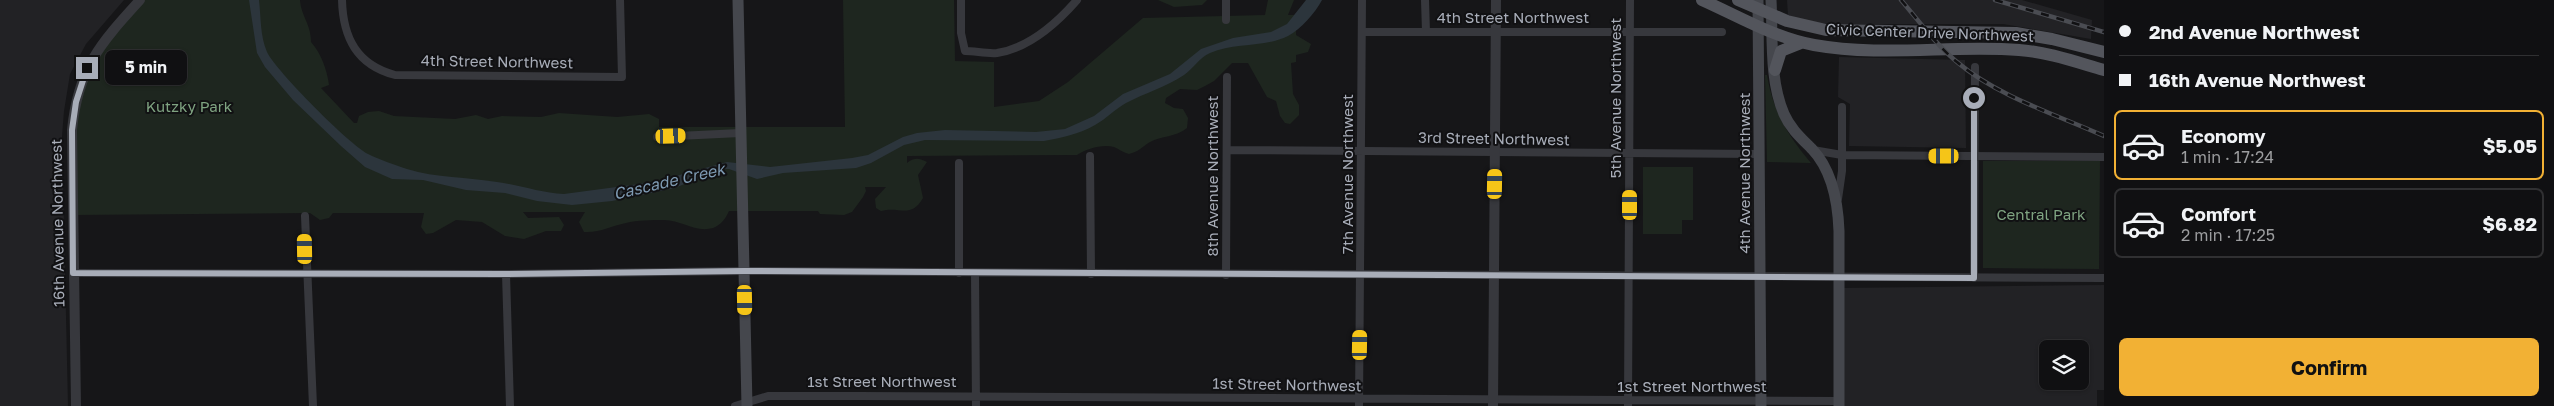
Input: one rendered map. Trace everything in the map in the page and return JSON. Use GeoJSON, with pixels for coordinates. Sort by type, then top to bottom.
{"type":"FeatureCollection","features":[{"type":"Feature","properties":{"kind":"main road"},"geometry":{"type":"LineString","coordinates":[[738,0],[747,404]]}},
{"type":"Feature","properties":{"kind":"main road","name":"Civic Center Drive Northwest"},"geometry":{"type":"LineString","coordinates":[[1702,0],[1772,32],[1802,43],[1852,49],[2019,50],[2050,54],[2104,70]]}},
{"type":"Feature","properties":{"kind":"main road","name":"Civic Center Drive Northwest"},"geometry":{"type":"LineString","coordinates":[[1738,0],[1758,5],[1772,15],[1792,23],[1826,30],[2016,33],[2046,37],[2104,52]]}},
{"type":"Feature","properties":{"kind":"main road"},"geometry":{"type":"LineString","coordinates":[[1771,0],[1775,70],[1778,94],[1784,114],[1796,134],[1812,149],[1826,170],[1837,204],[1840,277],[1840,404]]}},
{"type":"Feature","properties":{"kind":"main road","name":"4th Avenue Northwest"},"geometry":{"type":"LineString","coordinates":[[1758,5],[1760,26],[1761,403]]}},
{"type":"Feature","properties":{"kind":"main road"},"geometry":{"type":"LineString","coordinates":[[1775,70],[1781,51],[1802,43]]}},
{"type":"Feature","properties":{"kind":"street","name":"16th Avenue Northwest"},"geometry":{"type":"LineString","coordinates":[[76,406],[72,130],[76,102],[84,73],[96,52],[140,0]]}},
{"type":"Feature","properties":{"kind":"street","name":"4th Street Northwest"},"geometry":{"type":"LineString","coordinates":[[342,0],[344,27],[360,56],[373,66],[395,75],[622,77],[620,0]]}},
{"type":"Feature","properties":{"kind":"street"},"geometry":{"type":"LineString","coordinates":[[961,0],[961,33],[965,51],[995,53],[1016,48],[1047,28],[1077,0]]}},
{"type":"Feature","properties":{"kind":"street"},"geometry":{"type":"LineString","coordinates":[[1226,0],[1226,20]]}},
{"type":"Feature","properties":{"kind":"street","name":"7th Avenue Northwest"},"geometry":{"type":"LineString","coordinates":[[1359,403],[1362,0]]}},
{"type":"Feature","properties":{"kind":"street"},"geometry":{"type":"LineString","coordinates":[[1425,0],[1426,32]]}},
{"type":"Feature","properties":{"kind":"street"},"geometry":{"type":"LineString","coordinates":[[1493,403],[1496,0]]}},
{"type":"Feature","properties":{"kind":"street","name":"5th Avenue Northwest"},"geometry":{"type":"LineString","coordinates":[[1628,403],[1630,0]]}},
{"type":"Feature","properties":{"kind":"street","name":"4th Street Northwest"},"geometry":{"type":"LineString","coordinates":[[1363,32],[1722,32]]}},
{"type":"Feature","properties":{"kind":"street"},"geometry":{"type":"LineString","coordinates":[[1974,278],[1975,67]]}},
{"type":"Feature","properties":{"kind":"street","name":"8th Avenue Northwest"},"geometry":{"type":"LineString","coordinates":[[1226,275],[1227,77]]}},
{"type":"Feature","properties":{"kind":"street"},"geometry":{"type":"LineString","coordinates":[[1837,204],[1842,155],[1842,107]]}},
{"type":"Feature","properties":{"kind":"street"},"geometry":{"type":"LineString","coordinates":[[657,137],[740,133]]}},
{"type":"Feature","properties":{"kind":"street"},"geometry":{"type":"LineString","coordinates":[[1812,149],[1842,155],[2104,157]]}},
{"type":"Feature","properties":{"kind":"street","name":"3rd Street Northwest"},"geometry":{"type":"LineString","coordinates":[[1227,150],[1760,154]]}},
{"type":"Feature","properties":{"kind":"street"},"geometry":{"type":"LineString","coordinates":[[1090,156],[1090,274]]}},
{"type":"Feature","properties":{"kind":"street"},"geometry":{"type":"LineString","coordinates":[[959,163],[959,273]]}},
{"type":"Feature","properties":{"kind":"street"},"geometry":{"type":"LineString","coordinates":[[304,216],[313,406]]}},
{"type":"Feature","properties":{"kind":"street"},"geometry":{"type":"LineString","coordinates":[[73,273],[506,274],[744,271],[1226,275],[2104,278]]}},
{"type":"Feature","properties":{"kind":"street"},"geometry":{"type":"LineString","coordinates":[[975,273],[976,406]]}},
{"type":"Feature","properties":{"kind":"street"},"geometry":{"type":"LineString","coordinates":[[506,274],[510,406]]}},
{"type":"Feature","properties":{"kind":"street","name":"1st Street Northwest"},"geometry":{"type":"LineString","coordinates":[[735,406],[747,404],[768,396],[976,396],[1359,403],[1840,404]]}},
{"type":"Feature","properties":{"kind":"shaded area"},"geometry":{"type":"Polygon","coordinates":[[[0,0],[124,0],[86,44],[70,74],[64,111],[62,136],[68,406],[0,406],[0,0]]]}},
{"type":"Feature","properties":{"kind":"shaded area"},"geometry":{"type":"Polygon","coordinates":[[[1787,0],[2022,0],[2092,20],[2091,39],[2003,24],[1831,24],[1807,22],[1788,15],[1787,0]]]}},
{"type":"Feature","properties":{"kind":"shaded area"},"geometry":{"type":"Polygon","coordinates":[[[1839,57],[1965,60],[1966,148],[1849,146],[1850,104],[1838,97],[1839,57]]]}},
{"type":"Feature","properties":{"kind":"shaded area"},"geometry":{"type":"Polygon","coordinates":[[[2104,285],[2104,390],[2097,390],[2097,406],[1844,406],[1842,288],[2104,285]]]}},
{"type":"Feature","properties":{"kind":"green space","name":"Kutzky Park"},"geometry":{"type":"Polygon","coordinates":[[[140,0],[300,0],[311,36],[311,42],[321,56],[327,74],[329,85],[321,88],[354,123],[357,123],[359,116],[368,112],[379,111],[394,116],[455,119],[476,115],[488,119],[502,116],[541,117],[559,113],[617,117],[649,114],[659,119],[659,127],[845,127],[843,0],[954,0],[955,61],[994,62],[994,107],[1039,101],[1068,82],[1143,18],[1265,15],[1268,0],[1294,0],[1288,15],[1296,15],[1296,35],[1311,44],[1308,52],[1296,55],[1296,62],[1291,63],[1293,94],[1299,105],[1299,115],[1290,124],[1285,123],[1280,116],[1276,101],[1267,97],[1248,63],[1232,63],[1214,81],[1205,86],[1197,90],[1180,89],[1166,98],[1165,103],[1174,108],[1183,109],[1188,118],[1187,128],[1150,142],[1129,154],[1114,147],[1104,146],[1089,149],[1077,155],[907,156],[907,163],[917,159],[927,162],[918,175],[923,198],[919,204],[909,210],[881,211],[876,208],[875,199],[886,187],[865,187],[866,191],[863,197],[852,212],[844,215],[820,214],[818,211],[729,211],[725,219],[718,225],[706,229],[694,228],[671,221],[650,220],[630,222],[584,232],[579,222],[585,212],[523,212],[528,218],[559,217],[564,225],[561,231],[546,231],[524,239],[505,236],[482,222],[456,220],[433,233],[426,234],[421,227],[424,213],[333,213],[329,218],[320,220],[310,213],[73,215],[72,130],[82,78],[140,0]]]}},
{"type":"Feature","properties":{"kind":"green space"},"geometry":{"type":"Polygon","coordinates":[[[1158,0],[1207,0],[1202,5],[1174,7],[1158,0]]]}},
{"type":"Feature","properties":{"kind":"green space"},"geometry":{"type":"Polygon","coordinates":[[[1765,75],[1767,75],[1777,112],[1795,143],[1811,163],[1767,162],[1765,75]]]}},
{"type":"Feature","properties":{"kind":"green space","name":"Central Park"},"geometry":{"type":"Polygon","coordinates":[[[1983,161],[2100,161],[2099,269],[1983,268],[1983,161]]]}},
{"type":"Feature","properties":{"kind":"green space"},"geometry":{"type":"Polygon","coordinates":[[[1643,167],[1693,167],[1693,220],[1682,220],[1682,234],[1643,234],[1643,167]]]}},
{"type":"Feature","properties":{"kind":"water","name":"Cascade Creek"},"geometry":{"type":"Polygon","coordinates":[[[249,0],[259,0],[263,40],[267,52],[273,61],[298,90],[331,123],[368,154],[418,172],[497,182],[564,194],[654,182],[727,162],[770,167],[852,158],[868,155],[903,137],[917,133],[945,130],[1036,132],[1065,129],[1094,116],[1123,94],[1170,74],[1201,49],[1233,38],[1271,32],[1287,24],[1306,0],[1322,0],[1307,20],[1288,36],[1279,40],[1229,47],[1210,53],[1177,79],[1126,103],[1095,125],[1070,135],[1044,141],[925,140],[904,145],[871,163],[856,168],[783,173],[757,179],[729,169],[719,169],[675,188],[612,201],[572,205],[537,201],[505,193],[466,190],[423,180],[392,179],[365,167],[293,100],[265,67],[257,53],[249,0]]]}},
{"type":"Feature","properties":{"kind":"railway"},"geometry":{"type":"LineString","coordinates":[[1901,0],[1942,48],[1973,74],[1990,85],[2028,104],[2104,136]]}},
{"type":"Feature","properties":{"kind":"railway"},"geometry":{"type":"LineString","coordinates":[[1995,0],[2104,32]]}},
{"type":"Feature","properties":{"kind":"route"},"geometry":{"type":"LineString","coordinates":[[87,68],[82,78],[76,102],[72,130],[73,273],[506,274],[744,271],[1494,276],[1926,276],[1974,278],[1974,98]]}}]}
